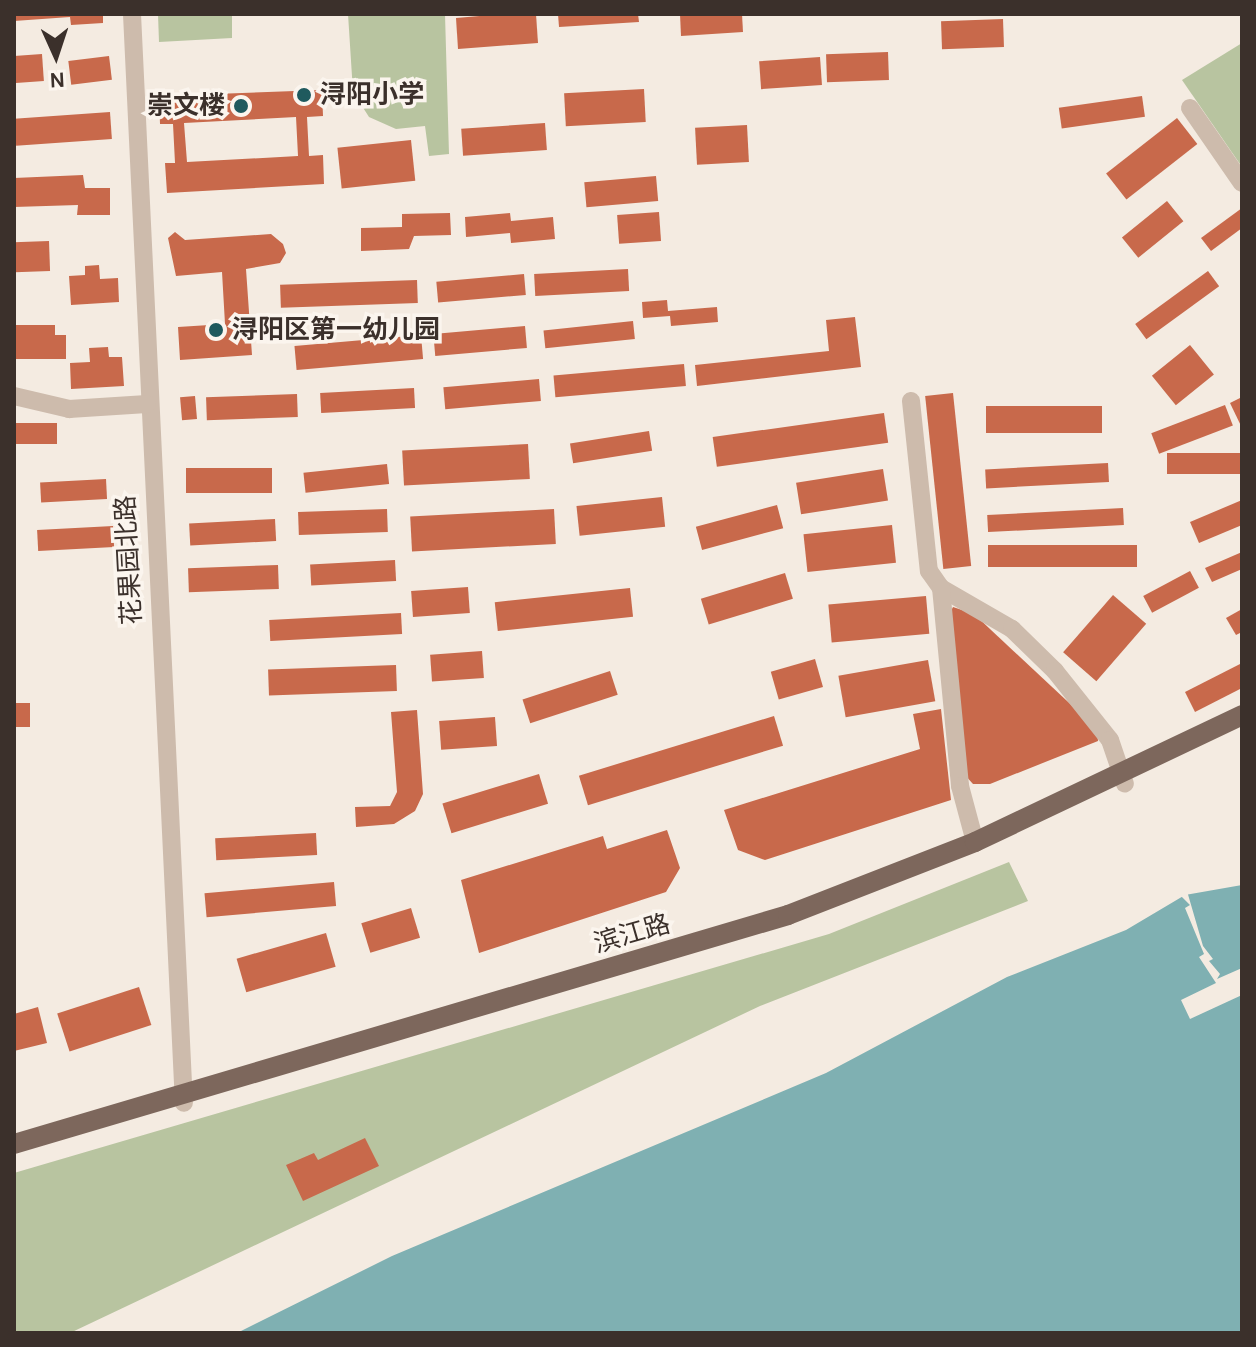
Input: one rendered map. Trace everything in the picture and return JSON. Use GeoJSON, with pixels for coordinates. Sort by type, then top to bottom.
{"type":"FeatureCollection","features":[{"type":"Feature","properties":{"kind":"main road","name":"滨江路"},"geometry":{"type":"LineString","coordinates":[[14,1157],[184,1097],[788,915],[975,842],[1242,715]]}},
{"type":"Feature","properties":{"kind":"main road","name":"滨江路"},"geometry":{"type":"LineString","coordinates":[[14,1144],[792,927],[980,853],[1242,729]]}},
{"type":"Feature","properties":{"kind":"street","name":"花果园北路"},"geometry":{"type":"LineString","coordinates":[[132,14],[147,404],[184,1097]]}},
{"type":"Feature","properties":{"kind":"street"},"geometry":{"type":"LineString","coordinates":[[1190,108],[1242,183]]}},
{"type":"Feature","properties":{"kind":"street"},"geometry":{"type":"LineString","coordinates":[[14,396],[69,409],[147,404]]}},
{"type":"Feature","properties":{"kind":"street"},"geometry":{"type":"LineString","coordinates":[[911,401],[929,571],[941,588],[1012,629],[1055,671],[1110,740],[1125,784]]}},
{"type":"Feature","properties":{"kind":"street"},"geometry":{"type":"LineString","coordinates":[[941,588],[960,786],[975,842]]}},
{"type":"Feature","properties":{"kind":"green space"},"geometry":{"type":"Polygon","coordinates":[[[158,14],[232,14],[232,38],[159,42],[158,14]]]}},
{"type":"Feature","properties":{"kind":"green space"},"geometry":{"type":"Polygon","coordinates":[[[348,14],[445,14],[449,154],[429,156],[425,126],[396,129],[369,117],[353,92],[348,14]]]}},
{"type":"Feature","properties":{"kind":"green space"},"geometry":{"type":"Polygon","coordinates":[[[1242,43],[1242,167],[1182,80],[1242,43]]]}},
{"type":"Feature","properties":{"kind":"green space"},"geometry":{"type":"Polygon","coordinates":[[[1009,862],[1028,901],[760,1006],[70,1333],[14,1333],[14,1173],[829,934],[1009,862]]]}},
{"type":"Feature","properties":{"kind":"water"},"geometry":{"type":"Polygon","coordinates":[[[1242,885],[1242,1333],[237,1333],[392,1256],[826,1073],[1007,977],[1126,930],[1185,895],[1242,885]]]}},
{"type":"Feature","properties":{"kind":"pier"},"geometry":{"type":"Polygon","coordinates":[[[1187,891],[1203,946],[1213,959],[1209,961],[1220,974],[1217,979],[1242,968],[1242,995],[1190,1019],[1181,1000],[1216,983],[1199,957],[1204,954],[1185,908],[1190,905],[1179,894],[1187,891]]]}},
{"type":"Feature","properties":{"kind":"building"},"geometry":{"type":"Polygon","coordinates":[[[14,14],[103,14],[103,23],[71,25],[70,17],[14,21],[14,14]]]}},
{"type":"Feature","properties":{"kind":"building"},"geometry":{"type":"Polygon","coordinates":[[[536,14],[538,43],[458,49],[456,18],[536,14]]]}},
{"type":"Feature","properties":{"kind":"building"},"geometry":{"type":"Polygon","coordinates":[[[558,14],[638,14],[639,22],[559,27],[558,14]]]}},
{"type":"Feature","properties":{"kind":"building"},"geometry":{"type":"Polygon","coordinates":[[[680,14],[742,14],[743,32],[681,36],[680,14]]]}},
{"type":"Feature","properties":{"kind":"building"},"geometry":{"type":"Polygon","coordinates":[[[1003,19],[1004,47],[942,49],[941,21],[1003,19]]]}},
{"type":"Feature","properties":{"kind":"building"},"geometry":{"type":"Polygon","coordinates":[[[888,52],[889,80],[827,82],[826,54],[888,52]]]}},
{"type":"Feature","properties":{"kind":"building"},"geometry":{"type":"Polygon","coordinates":[[[42,54],[44,81],[16,83],[14,56],[42,54]]]}},
{"type":"Feature","properties":{"kind":"building"},"geometry":{"type":"Polygon","coordinates":[[[109,56],[112,80],[71,85],[68,61],[109,56]]]}},
{"type":"Feature","properties":{"kind":"building"},"geometry":{"type":"Polygon","coordinates":[[[820,57],[822,85],[761,89],[759,61],[820,57]]]}},
{"type":"Feature","properties":{"kind":"building"},"geometry":{"type":"Polygon","coordinates":[[[644,89],[646,122],[566,126],[564,93],[644,89]]]}},
{"type":"Feature","properties":{"kind":"building"},"geometry":{"type":"Polygon","coordinates":[[[322,90],[323,116],[307,117],[309,156],[323,155],[324,184],[167,193],[165,163],[175,163],[173,124],[160,124],[159,96],[322,90]],[[296,117],[184,123],[187,162],[298,156],[296,117]]]}},
{"type":"Feature","properties":{"kind":"building"},"geometry":{"type":"Polygon","coordinates":[[[1142,96],[1145,117],[1062,128],[1059,108],[1142,96]]]}},
{"type":"Feature","properties":{"kind":"building"},"geometry":{"type":"Polygon","coordinates":[[[110,112],[112,139],[16,146],[14,119],[110,112]]]}},
{"type":"Feature","properties":{"kind":"building"},"geometry":{"type":"Polygon","coordinates":[[[1177,118],[1197,144],[1126,199],[1106,173],[1177,118]]]}},
{"type":"Feature","properties":{"kind":"building"},"geometry":{"type":"Polygon","coordinates":[[[545,123],[547,150],[463,156],[461,129],[545,123]]]}},
{"type":"Feature","properties":{"kind":"building"},"geometry":{"type":"Polygon","coordinates":[[[747,125],[749,162],[697,165],[695,128],[747,125]]]}},
{"type":"Feature","properties":{"kind":"building"},"geometry":{"type":"Polygon","coordinates":[[[411,140],[415,181],[342,189],[337,148],[411,140]]]}},
{"type":"Feature","properties":{"kind":"building"},"geometry":{"type":"Polygon","coordinates":[[[83,175],[85,188],[110,188],[110,215],[77,215],[78,205],[14,207],[14,178],[83,175]]]}},
{"type":"Feature","properties":{"kind":"building"},"geometry":{"type":"Polygon","coordinates":[[[656,176],[658,201],[586,207],[584,182],[656,176]]]}},
{"type":"Feature","properties":{"kind":"building"},"geometry":{"type":"Polygon","coordinates":[[[1167,201],[1183,221],[1138,258],[1122,238],[1167,201]]]}},
{"type":"Feature","properties":{"kind":"building"},"geometry":{"type":"Polygon","coordinates":[[[1242,208],[1242,228],[1211,251],[1201,238],[1242,208]]]}},
{"type":"Feature","properties":{"kind":"building"},"geometry":{"type":"Polygon","coordinates":[[[659,212],[661,241],[619,244],[617,215],[659,212]]]}},
{"type":"Feature","properties":{"kind":"building"},"geometry":{"type":"Polygon","coordinates":[[[450,213],[451,235],[414,236],[409,249],[361,251],[361,228],[402,227],[402,214],[450,213]]]}},
{"type":"Feature","properties":{"kind":"building"},"geometry":{"type":"Polygon","coordinates":[[[510,213],[511,221],[553,217],[555,239],[511,243],[510,233],[466,237],[465,217],[510,213]]]}},
{"type":"Feature","properties":{"kind":"building"},"geometry":{"type":"Polygon","coordinates":[[[175,232],[185,240],[271,234],[283,244],[286,253],[280,263],[246,269],[252,355],[180,360],[178,327],[225,324],[222,272],[176,276],[168,238],[175,232]]]}},
{"type":"Feature","properties":{"kind":"building"},"geometry":{"type":"Polygon","coordinates":[[[49,241],[50,271],[15,272],[14,242],[49,241]]]}},
{"type":"Feature","properties":{"kind":"building"},"geometry":{"type":"Polygon","coordinates":[[[99,265],[100,279],[118,278],[119,302],[71,305],[69,276],[85,275],[85,266],[99,265]]]}},
{"type":"Feature","properties":{"kind":"building"},"geometry":{"type":"Polygon","coordinates":[[[628,269],[629,291],[535,296],[534,274],[628,269]]]}},
{"type":"Feature","properties":{"kind":"building"},"geometry":{"type":"Polygon","coordinates":[[[1208,271],[1219,286],[1146,339],[1135,324],[1208,271]]]}},
{"type":"Feature","properties":{"kind":"building"},"geometry":{"type":"Polygon","coordinates":[[[524,274],[526,295],[438,303],[436,282],[524,274]]]}},
{"type":"Feature","properties":{"kind":"building"},"geometry":{"type":"Polygon","coordinates":[[[417,280],[418,303],[281,308],[280,285],[417,280]]]}},
{"type":"Feature","properties":{"kind":"building"},"geometry":{"type":"Polygon","coordinates":[[[667,300],[668,311],[717,307],[718,322],[671,326],[670,316],[643,318],[642,302],[667,300]]]}},
{"type":"Feature","properties":{"kind":"building"},"geometry":{"type":"Polygon","coordinates":[[[855,317],[861,367],[697,386],[695,365],[829,351],[826,320],[855,317]]]}},
{"type":"Feature","properties":{"kind":"building"},"geometry":{"type":"Polygon","coordinates":[[[633,321],[635,339],[545,348],[543,330],[633,321]]]}},
{"type":"Feature","properties":{"kind":"building"},"geometry":{"type":"Polygon","coordinates":[[[14,325],[55,325],[55,335],[66,335],[66,359],[14,359],[14,325]]]}},
{"type":"Feature","properties":{"kind":"building"},"geometry":{"type":"Polygon","coordinates":[[[525,326],[527,348],[435,356],[433,334],[525,326]]]}},
{"type":"Feature","properties":{"kind":"building"},"geometry":{"type":"Polygon","coordinates":[[[421,335],[423,359],[297,370],[294,346],[421,335]]]}},
{"type":"Feature","properties":{"kind":"building"},"geometry":{"type":"Polygon","coordinates":[[[1190,345],[1214,375],[1176,405],[1152,376],[1190,345]]]}},
{"type":"Feature","properties":{"kind":"building"},"geometry":{"type":"Polygon","coordinates":[[[108,347],[109,357],[122,357],[124,386],[71,389],[70,363],[90,362],[89,348],[108,347]]]}},
{"type":"Feature","properties":{"kind":"building"},"geometry":{"type":"Polygon","coordinates":[[[684,364],[686,386],[555,397],[553,375],[684,364]]]}},
{"type":"Feature","properties":{"kind":"building"},"geometry":{"type":"Polygon","coordinates":[[[539,379],[541,401],[445,409],[443,387],[539,379]]]}},
{"type":"Feature","properties":{"kind":"building"},"geometry":{"type":"Polygon","coordinates":[[[414,388],[415,408],[321,413],[320,393],[414,388]]]}},
{"type":"Feature","properties":{"kind":"building"},"geometry":{"type":"Polygon","coordinates":[[[953,393],[971,566],[943,569],[925,396],[953,393]]]}},
{"type":"Feature","properties":{"kind":"building"},"geometry":{"type":"Polygon","coordinates":[[[297,394],[298,417],[207,420],[206,397],[297,394]]]}},
{"type":"Feature","properties":{"kind":"building"},"geometry":{"type":"Polygon","coordinates":[[[195,396],[197,419],[182,420],[180,397],[195,396]]]}},
{"type":"Feature","properties":{"kind":"building"},"geometry":{"type":"Polygon","coordinates":[[[1242,397],[1242,428],[1230,403],[1242,397]]]}},
{"type":"Feature","properties":{"kind":"building"},"geometry":{"type":"Polygon","coordinates":[[[1225,405],[1233,426],[1159,454],[1151,433],[1225,405]]]}},
{"type":"Feature","properties":{"kind":"building"},"geometry":{"type":"Polygon","coordinates":[[[986,406],[1102,406],[1102,433],[986,433],[986,406]]]}},
{"type":"Feature","properties":{"kind":"building"},"geometry":{"type":"Polygon","coordinates":[[[884,413],[888,443],[717,467],[713,437],[884,413]]]}},
{"type":"Feature","properties":{"kind":"building"},"geometry":{"type":"Polygon","coordinates":[[[14,423],[57,423],[57,444],[14,444],[14,423]]]}},
{"type":"Feature","properties":{"kind":"building"},"geometry":{"type":"Polygon","coordinates":[[[649,431],[652,451],[573,463],[570,444],[649,431]]]}},
{"type":"Feature","properties":{"kind":"building"},"geometry":{"type":"Polygon","coordinates":[[[528,444],[530,479],[404,486],[402,451],[528,444]]]}},
{"type":"Feature","properties":{"kind":"building"},"geometry":{"type":"Polygon","coordinates":[[[1167,453],[1242,453],[1242,474],[1167,474],[1167,453]]]}},
{"type":"Feature","properties":{"kind":"building"},"geometry":{"type":"Polygon","coordinates":[[[1108,463],[1109,482],[986,488],[985,469],[1108,463]]]}},
{"type":"Feature","properties":{"kind":"building"},"geometry":{"type":"Polygon","coordinates":[[[387,464],[389,484],[306,493],[303,473],[387,464]]]}},
{"type":"Feature","properties":{"kind":"building"},"geometry":{"type":"Polygon","coordinates":[[[186,468],[272,468],[272,493],[186,493],[186,468]]]}},
{"type":"Feature","properties":{"kind":"building"},"geometry":{"type":"Polygon","coordinates":[[[883,469],[888,501],[801,514],[796,483],[883,469]]]}},
{"type":"Feature","properties":{"kind":"building"},"geometry":{"type":"Polygon","coordinates":[[[106,479],[107,499],[41,502],[40,482],[106,479]]]}},
{"type":"Feature","properties":{"kind":"building"},"geometry":{"type":"Polygon","coordinates":[[[662,497],[665,527],[580,536],[576,506],[662,497]]]}},
{"type":"Feature","properties":{"kind":"building"},"geometry":{"type":"Polygon","coordinates":[[[1242,500],[1242,525],[1199,543],[1190,522],[1242,500]]]}},
{"type":"Feature","properties":{"kind":"building"},"geometry":{"type":"Polygon","coordinates":[[[777,505],[783,528],[702,550],[696,527],[777,505]]]}},
{"type":"Feature","properties":{"kind":"building"},"geometry":{"type":"Polygon","coordinates":[[[1123,508],[1124,525],[988,532],[987,515],[1123,508]]]}},
{"type":"Feature","properties":{"kind":"building"},"geometry":{"type":"Polygon","coordinates":[[[387,509],[388,532],[299,535],[298,512],[387,509]]]}},
{"type":"Feature","properties":{"kind":"building"},"geometry":{"type":"Polygon","coordinates":[[[554,509],[556,544],[412,551],[410,517],[554,509]]]}},
{"type":"Feature","properties":{"kind":"building"},"geometry":{"type":"Polygon","coordinates":[[[275,519],[276,541],[190,545],[189,524],[275,519]]]}},
{"type":"Feature","properties":{"kind":"building"},"geometry":{"type":"Polygon","coordinates":[[[892,525],[896,563],[807,572],[803,534],[892,525]]]}},
{"type":"Feature","properties":{"kind":"building"},"geometry":{"type":"Polygon","coordinates":[[[113,526],[114,547],[38,551],[37,530],[113,526]]]}},
{"type":"Feature","properties":{"kind":"building"},"geometry":{"type":"Polygon","coordinates":[[[988,545],[1137,545],[1137,567],[988,567],[988,545]]]}},
{"type":"Feature","properties":{"kind":"building"},"geometry":{"type":"Polygon","coordinates":[[[1242,552],[1242,569],[1212,582],[1205,568],[1242,552]]]}},
{"type":"Feature","properties":{"kind":"building"},"geometry":{"type":"Polygon","coordinates":[[[395,560],[396,581],[311,585],[310,564],[395,560]]]}},
{"type":"Feature","properties":{"kind":"building"},"geometry":{"type":"Polygon","coordinates":[[[278,565],[279,589],[189,592],[188,568],[278,565]]]}},
{"type":"Feature","properties":{"kind":"building"},"geometry":{"type":"Polygon","coordinates":[[[1190,571],[1199,588],[1152,613],[1143,596],[1190,571]]]}},
{"type":"Feature","properties":{"kind":"building"},"geometry":{"type":"Polygon","coordinates":[[[785,573],[793,599],[709,625],[701,599],[785,573]]]}},
{"type":"Feature","properties":{"kind":"building"},"geometry":{"type":"Polygon","coordinates":[[[468,587],[470,613],[413,617],[411,591],[468,587]]]}},
{"type":"Feature","properties":{"kind":"building"},"geometry":{"type":"Polygon","coordinates":[[[630,588],[633,617],[498,631],[495,602],[630,588]]]}},
{"type":"Feature","properties":{"kind":"building"},"geometry":{"type":"Polygon","coordinates":[[[1113,595],[1146,624],[1096,681],[1063,652],[1113,595]]]}},
{"type":"Feature","properties":{"kind":"building"},"geometry":{"type":"Polygon","coordinates":[[[926,596],[929,634],[832,642],[828,605],[926,596]]]}},
{"type":"Feature","properties":{"kind":"building"},"geometry":{"type":"Polygon","coordinates":[[[953,607],[974,614],[1097,729],[1098,741],[990,784],[973,784],[964,774],[948,617],[953,607]]]}},
{"type":"Feature","properties":{"kind":"building"},"geometry":{"type":"Polygon","coordinates":[[[1242,609],[1242,632],[1236,635],[1226,618],[1242,609]]]}},
{"type":"Feature","properties":{"kind":"building"},"geometry":{"type":"Polygon","coordinates":[[[401,613],[402,634],[270,641],[269,620],[401,613]]]}},
{"type":"Feature","properties":{"kind":"building"},"geometry":{"type":"Polygon","coordinates":[[[482,651],[484,678],[432,682],[430,655],[482,651]]]}},
{"type":"Feature","properties":{"kind":"building"},"geometry":{"type":"Polygon","coordinates":[[[815,659],[823,687],[779,700],[771,672],[815,659]]]}},
{"type":"Feature","properties":{"kind":"building"},"geometry":{"type":"Polygon","coordinates":[[[928,660],[935,701],[846,717],[838,676],[928,660]]]}},
{"type":"Feature","properties":{"kind":"building"},"geometry":{"type":"Polygon","coordinates":[[[1242,663],[1242,688],[1195,712],[1185,692],[1242,663]]]}},
{"type":"Feature","properties":{"kind":"building"},"geometry":{"type":"Polygon","coordinates":[[[396,665],[397,691],[269,695],[268,669],[396,665]]]}},
{"type":"Feature","properties":{"kind":"building"},"geometry":{"type":"Polygon","coordinates":[[[610,671],[618,695],[530,723],[523,699],[610,671]]]}},
{"type":"Feature","properties":{"kind":"building"},"geometry":{"type":"Polygon","coordinates":[[[14,703],[30,703],[30,727],[14,727],[14,703]]]}},
{"type":"Feature","properties":{"kind":"building"},"geometry":{"type":"Polygon","coordinates":[[[941,709],[951,800],[765,860],[738,850],[724,810],[920,749],[913,714],[941,709]]]}},
{"type":"Feature","properties":{"kind":"building"},"geometry":{"type":"Polygon","coordinates":[[[417,710],[423,794],[415,811],[394,824],[356,827],[355,807],[390,806],[397,792],[391,712],[417,710]]]}},
{"type":"Feature","properties":{"kind":"building"},"geometry":{"type":"Polygon","coordinates":[[[774,716],[783,746],[588,805],[579,776],[774,716]]]}},
{"type":"Feature","properties":{"kind":"building"},"geometry":{"type":"Polygon","coordinates":[[[495,717],[497,746],[441,750],[439,721],[495,717]]]}},
{"type":"Feature","properties":{"kind":"building"},"geometry":{"type":"Polygon","coordinates":[[[539,774],[548,804],[451,833],[442,804],[539,774]]]}},
{"type":"Feature","properties":{"kind":"building"},"geometry":{"type":"Polygon","coordinates":[[[667,830],[680,868],[666,892],[479,953],[461,880],[603,836],[607,849],[667,830]]]}},
{"type":"Feature","properties":{"kind":"building"},"geometry":{"type":"Polygon","coordinates":[[[316,833],[317,855],[216,860],[215,838],[316,833]]]}},
{"type":"Feature","properties":{"kind":"building"},"geometry":{"type":"Polygon","coordinates":[[[334,882],[336,906],[207,917],[204,893],[334,882]]]}},
{"type":"Feature","properties":{"kind":"building"},"geometry":{"type":"Polygon","coordinates":[[[411,908],[420,938],[370,953],[361,923],[411,908]]]}},
{"type":"Feature","properties":{"kind":"building"},"geometry":{"type":"Polygon","coordinates":[[[326,933],[336,967],[246,992],[237,959],[326,933]]]}},
{"type":"Feature","properties":{"kind":"building"},"geometry":{"type":"Polygon","coordinates":[[[139,987],[151,1025],[70,1052],[57,1014],[139,987]]]}},
{"type":"Feature","properties":{"kind":"building"},"geometry":{"type":"Polygon","coordinates":[[[38,1007],[47,1043],[14,1051],[14,1014],[38,1007]]]}},
{"type":"Feature","properties":{"kind":"building"},"geometry":{"type":"Polygon","coordinates":[[[365,1138],[379,1166],[303,1201],[286,1165],[314,1153],[318,1160],[365,1138]]]}},
{"type":"Feature","properties":{"kind":"place","name":"浔阳小学"},"geometry":{"type":"Point","coordinates":[304,95]}},
{"type":"Feature","properties":{"kind":"place","name":"崇文楼"},"geometry":{"type":"Point","coordinates":[241,106]}},
{"type":"Feature","properties":{"kind":"place","name":"浔阳区第一幼儿园"},"geometry":{"type":"Point","coordinates":[216,330]}}]}
